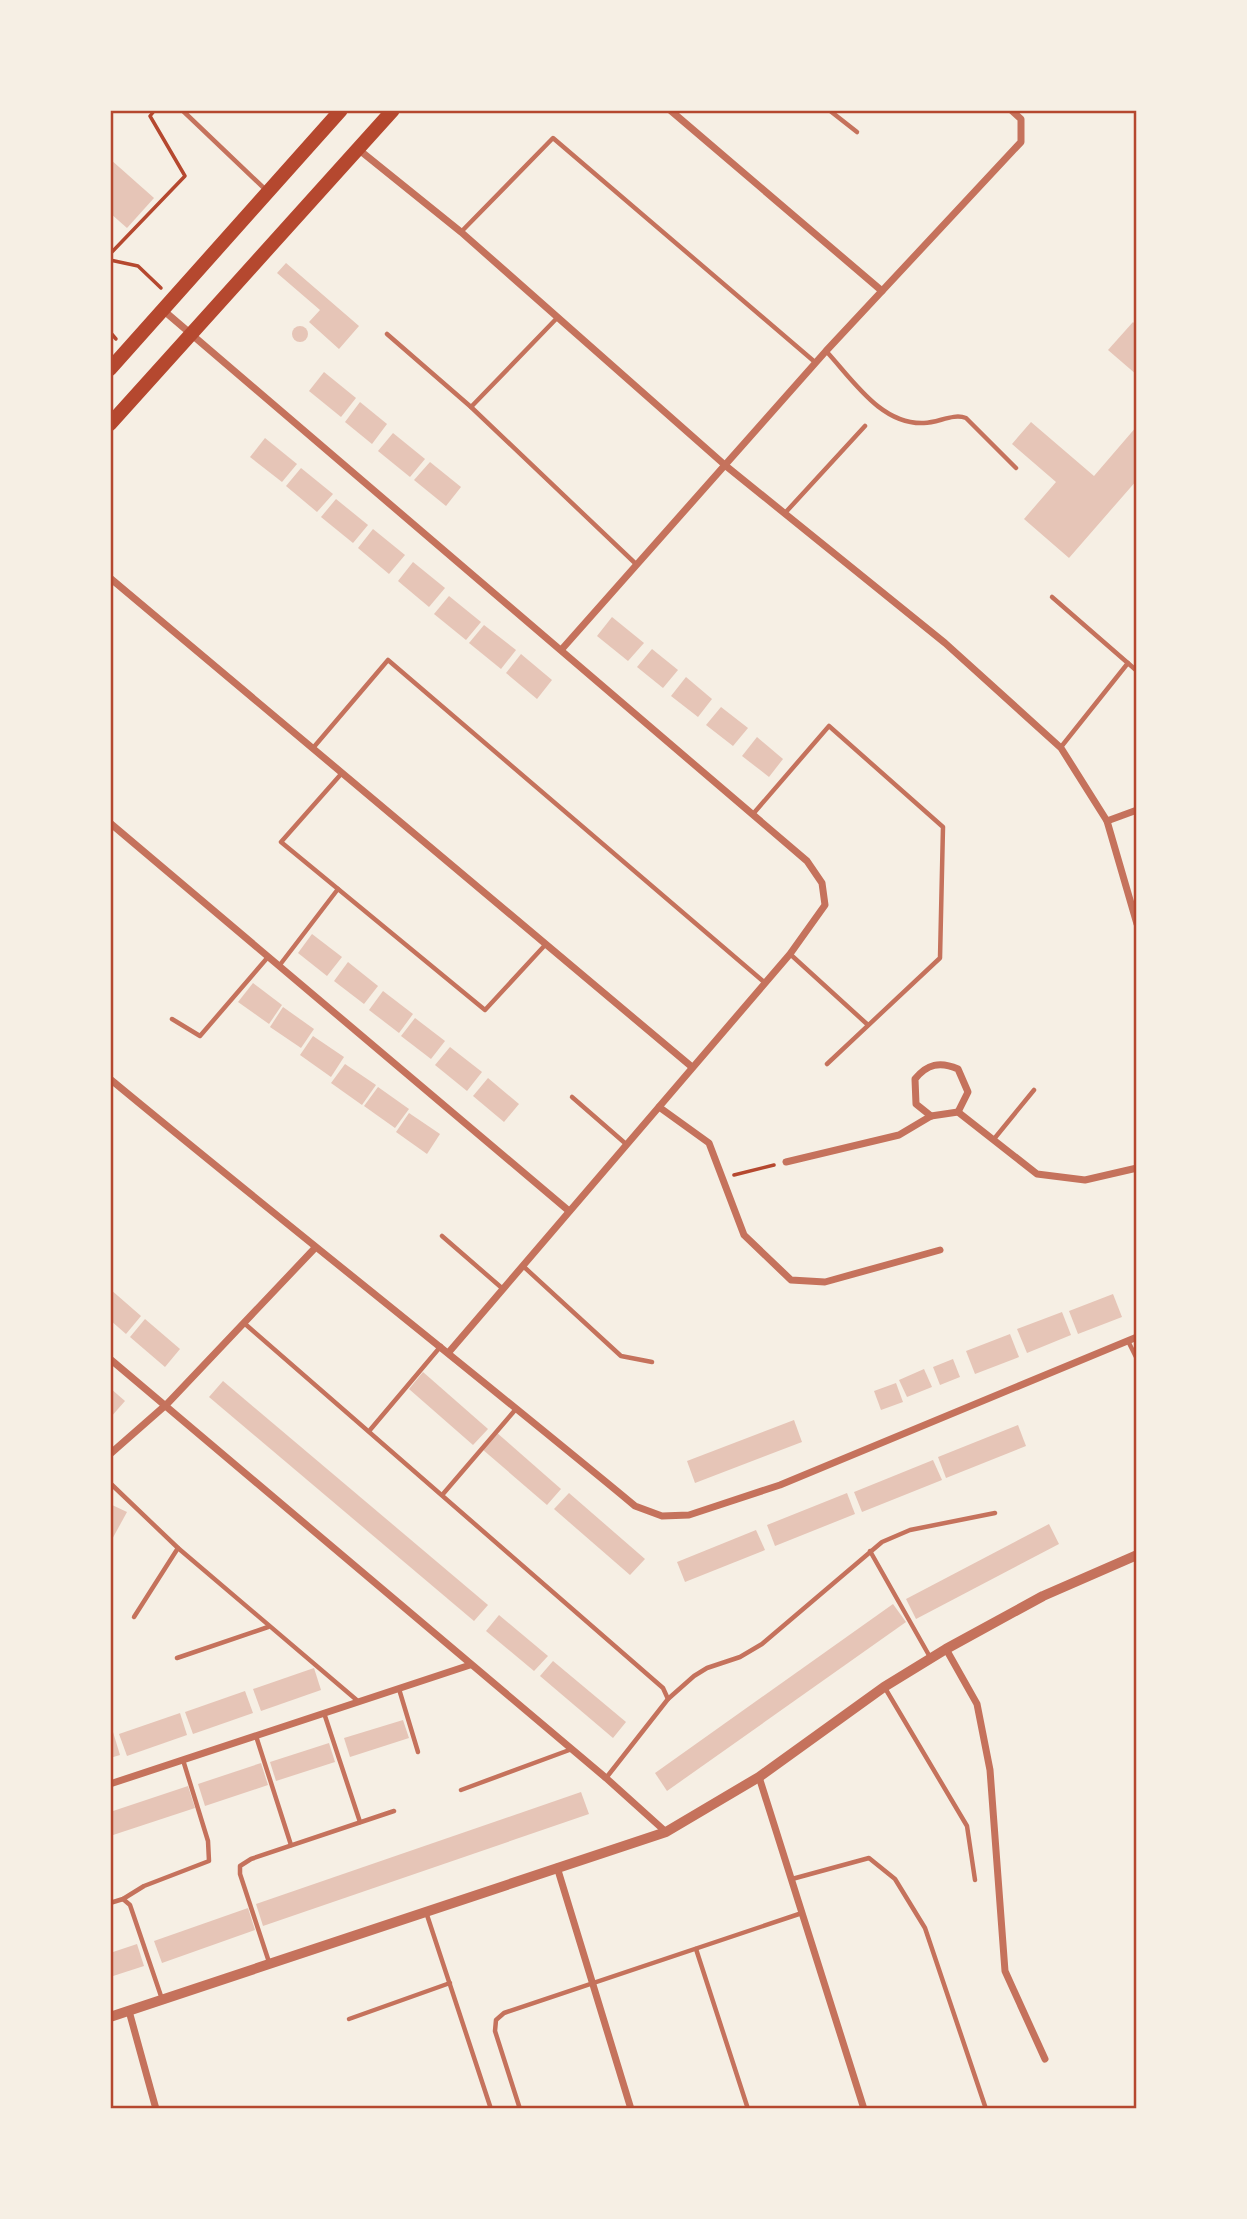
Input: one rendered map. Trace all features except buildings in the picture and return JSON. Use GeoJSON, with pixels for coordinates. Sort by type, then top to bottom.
{"type":"FeatureCollection","features":[{"type":"Feature","properties":{"kind":"highway"},"geometry":{"type":"LineString","coordinates":[[110,369],[341,110]]}},
{"type":"Feature","properties":{"kind":"highway"},"geometry":{"type":"LineString","coordinates":[[110,424],[393,110]]}},
{"type":"Feature","properties":{"kind":"street"},"geometry":{"type":"LineString","coordinates":[[670,110],[882,291]]}},
{"type":"Feature","properties":{"kind":"street"},"geometry":{"type":"LineString","coordinates":[[562,649],[826,351],[1021,142],[1021,119],[1011,110]]}},
{"type":"Feature","properties":{"kind":"street"},"geometry":{"type":"LineString","coordinates":[[358,149],[461,232],[726,466],[945,643],[1060,748],[1107,821],[1137,924]]}},
{"type":"Feature","properties":{"kind":"street"},"geometry":{"type":"LineString","coordinates":[[167,305],[191,335],[807,860],[822,883],[825,905],[790,954],[449,1352]]}},
{"type":"Feature","properties":{"kind":"street"},"geometry":{"type":"LineString","coordinates":[[110,578],[692,1067]]}},
{"type":"Feature","properties":{"kind":"street"},"geometry":{"type":"LineString","coordinates":[[1107,821],[1137,810]]}},
{"type":"Feature","properties":{"kind":"street"},"geometry":{"type":"LineString","coordinates":[[110,823],[569,1211]]}},
{"type":"Feature","properties":{"kind":"street"},"geometry":{"type":"LineString","coordinates":[[931,1116],[916,1104],[915,1079],[925,1067],[945,1063],[958,1069],[968,1092],[957,1112]]}},
{"type":"Feature","properties":{"kind":"street"},"geometry":{"type":"LineString","coordinates":[[110,1079],[314,1249],[449,1352],[635,1506],[662,1517],[689,1515],[780,1485],[1137,1337]]}},
{"type":"Feature","properties":{"kind":"street"},"geometry":{"type":"LineString","coordinates":[[659,1107],[709,1143],[744,1235],[791,1280],[825,1282],[940,1250]]}},
{"type":"Feature","properties":{"kind":"street"},"geometry":{"type":"LineString","coordinates":[[786,1162],[899,1135],[931,1116],[957,1112],[1037,1174],[1085,1180],[1137,1168]]}},
{"type":"Feature","properties":{"kind":"street"},"geometry":{"type":"LineString","coordinates":[[110,1454],[167,1404],[314,1249]]}},
{"type":"Feature","properties":{"kind":"street"},"geometry":{"type":"LineString","coordinates":[[110,1359],[167,1404],[666,1832]]}},
{"type":"Feature","properties":{"kind":"street"},"geometry":{"type":"LineString","coordinates":[[110,2017],[666,1832],[758,1777],[884,1687],[946,1649],[1043,1596],[1137,1555]]}},
{"type":"Feature","properties":{"kind":"street"},"geometry":{"type":"LineString","coordinates":[[946,1649],[977,1704],[990,1770],[1005,1970],[1045,2059]]}},
{"type":"Feature","properties":{"kind":"street"},"geometry":{"type":"LineString","coordinates":[[110,1784],[470,1665]]}},
{"type":"Feature","properties":{"kind":"street"},"geometry":{"type":"LineString","coordinates":[[758,1777],[864,2109]]}},
{"type":"Feature","properties":{"kind":"street"},"geometry":{"type":"LineString","coordinates":[[556,1867],[631,2109]]}},
{"type":"Feature","properties":{"kind":"street"},"geometry":{"type":"LineString","coordinates":[[129,2011],[156,2109]]}},
{"type":"Feature","properties":{"kind":"lane"},"geometry":{"type":"LineString","coordinates":[[181,110],[267,192]]}},
{"type":"Feature","properties":{"kind":"lane"},"geometry":{"type":"LineString","coordinates":[[829,110],[857,132]]}},
{"type":"Feature","properties":{"kind":"lane"},"geometry":{"type":"LineString","coordinates":[[461,232],[553,138],[816,363]]}},
{"type":"Feature","properties":{"kind":"lane"},"geometry":{"type":"LineString","coordinates":[[471,407],[558,317]]}},
{"type":"Feature","properties":{"kind":"lane"},"geometry":{"type":"LineString","coordinates":[[387,334],[471,407],[637,565]]}},
{"type":"Feature","properties":{"kind":"lane"},"geometry":{"type":"LineString","coordinates":[[826,351],[890,417],[916,424],[956,416],[966,418],[1016,468]]}},
{"type":"Feature","properties":{"kind":"lane"},"geometry":{"type":"LineString","coordinates":[[785,513],[865,426]]}},
{"type":"Feature","properties":{"kind":"lane"},"geometry":{"type":"LineString","coordinates":[[1052,597],[1137,671]]}},
{"type":"Feature","properties":{"kind":"lane"},"geometry":{"type":"LineString","coordinates":[[313,749],[388,660],[764,982]]}},
{"type":"Feature","properties":{"kind":"lane"},"geometry":{"type":"LineString","coordinates":[[1060,748],[1128,663]]}},
{"type":"Feature","properties":{"kind":"lane"},"geometry":{"type":"LineString","coordinates":[[753,814],[829,726],[943,827],[940,958],[827,1064]]}},
{"type":"Feature","properties":{"kind":"lane"},"geometry":{"type":"LineString","coordinates":[[342,773],[281,842],[485,1010],[545,944]]}},
{"type":"Feature","properties":{"kind":"lane"},"geometry":{"type":"LineString","coordinates":[[279,966],[338,890]]}},
{"type":"Feature","properties":{"kind":"lane"},"geometry":{"type":"LineString","coordinates":[[790,954],[868,1025]]}},
{"type":"Feature","properties":{"kind":"lane"},"geometry":{"type":"LineString","coordinates":[[172,1019],[200,1036],[268,957]]}},
{"type":"Feature","properties":{"kind":"lane"},"geometry":{"type":"LineString","coordinates":[[994,1139],[1034,1090]]}},
{"type":"Feature","properties":{"kind":"lane"},"geometry":{"type":"LineString","coordinates":[[572,1097],[626,1144]]}},
{"type":"Feature","properties":{"kind":"lane"},"geometry":{"type":"LineString","coordinates":[[442,1236],[503,1289]]}},
{"type":"Feature","properties":{"kind":"lane"},"geometry":{"type":"LineString","coordinates":[[523,1266],[621,1356],[652,1362]]}},
{"type":"Feature","properties":{"kind":"lane"},"geometry":{"type":"LineString","coordinates":[[244,1322],[603,1633],[663,1688],[668,1699]]}},
{"type":"Feature","properties":{"kind":"lane"},"geometry":{"type":"LineString","coordinates":[[1128,1340],[1137,1359]]}},
{"type":"Feature","properties":{"kind":"lane"},"geometry":{"type":"LineString","coordinates":[[370,1430],[441,1346]]}},
{"type":"Feature","properties":{"kind":"lane"},"geometry":{"type":"LineString","coordinates":[[443,1494],[516,1408]]}},
{"type":"Feature","properties":{"kind":"lane"},"geometry":{"type":"LineString","coordinates":[[110,1483],[178,1548],[359,1702]]}},
{"type":"Feature","properties":{"kind":"lane"},"geometry":{"type":"LineString","coordinates":[[606,1778],[668,1699],[707,1668],[740,1657],[762,1644],[870,1551],[910,1530],[995,1513]]}},
{"type":"Feature","properties":{"kind":"lane"},"geometry":{"type":"LineString","coordinates":[[134,1617],[178,1548]]}},
{"type":"Feature","properties":{"kind":"lane"},"geometry":{"type":"LineString","coordinates":[[870,1551],[930,1659]]}},
{"type":"Feature","properties":{"kind":"lane"},"geometry":{"type":"LineString","coordinates":[[177,1658],[268,1626]]}},
{"type":"Feature","properties":{"kind":"lane"},"geometry":{"type":"LineString","coordinates":[[884,1687],[967,1826],[975,1880]]}},
{"type":"Feature","properties":{"kind":"lane"},"geometry":{"type":"LineString","coordinates":[[399,1688],[418,1752]]}},
{"type":"Feature","properties":{"kind":"lane"},"geometry":{"type":"LineString","coordinates":[[324,1713],[360,1823]]}},
{"type":"Feature","properties":{"kind":"lane"},"geometry":{"type":"LineString","coordinates":[[256,1736],[291,1846]]}},
{"type":"Feature","properties":{"kind":"lane"},"geometry":{"type":"LineString","coordinates":[[461,1790],[572,1749]]}},
{"type":"Feature","properties":{"kind":"lane"},"geometry":{"type":"LineString","coordinates":[[110,1903],[124,1899],[144,1886],[209,1861],[208,1840],[183,1760]]}},
{"type":"Feature","properties":{"kind":"lane"},"geometry":{"type":"LineString","coordinates":[[270,1963],[240,1866],[251,1859],[394,1811]]}},
{"type":"Feature","properties":{"kind":"lane"},"geometry":{"type":"LineString","coordinates":[[791,1879],[869,1858],[895,1879],[925,1928],[985,2109]]}},
{"type":"Feature","properties":{"kind":"lane"},"geometry":{"type":"LineString","coordinates":[[124,1899],[135,1917],[162,1999]]}},
{"type":"Feature","properties":{"kind":"lane"},"geometry":{"type":"LineString","coordinates":[[426,1911],[491,2109]]}},
{"type":"Feature","properties":{"kind":"lane"},"geometry":{"type":"LineString","coordinates":[[520,2109],[495,2031],[496,2020],[504,2013],[802,1913]]}},
{"type":"Feature","properties":{"kind":"lane"},"geometry":{"type":"LineString","coordinates":[[696,1949],[748,2109]]}},
{"type":"Feature","properties":{"kind":"lane"},"geometry":{"type":"LineString","coordinates":[[349,2019],[450,1983]]}},
{"type":"Feature","properties":{"kind":"path"},"geometry":{"type":"LineString","coordinates":[[110,254],[185,176],[150,116],[155,110]]}},
{"type":"Feature","properties":{"kind":"path"},"geometry":{"type":"LineString","coordinates":[[110,260],[138,266],[167,305]]}},
{"type":"Feature","properties":{"kind":"path"},"geometry":{"type":"LineString","coordinates":[[724,1177],[786,1162]]}}]}
